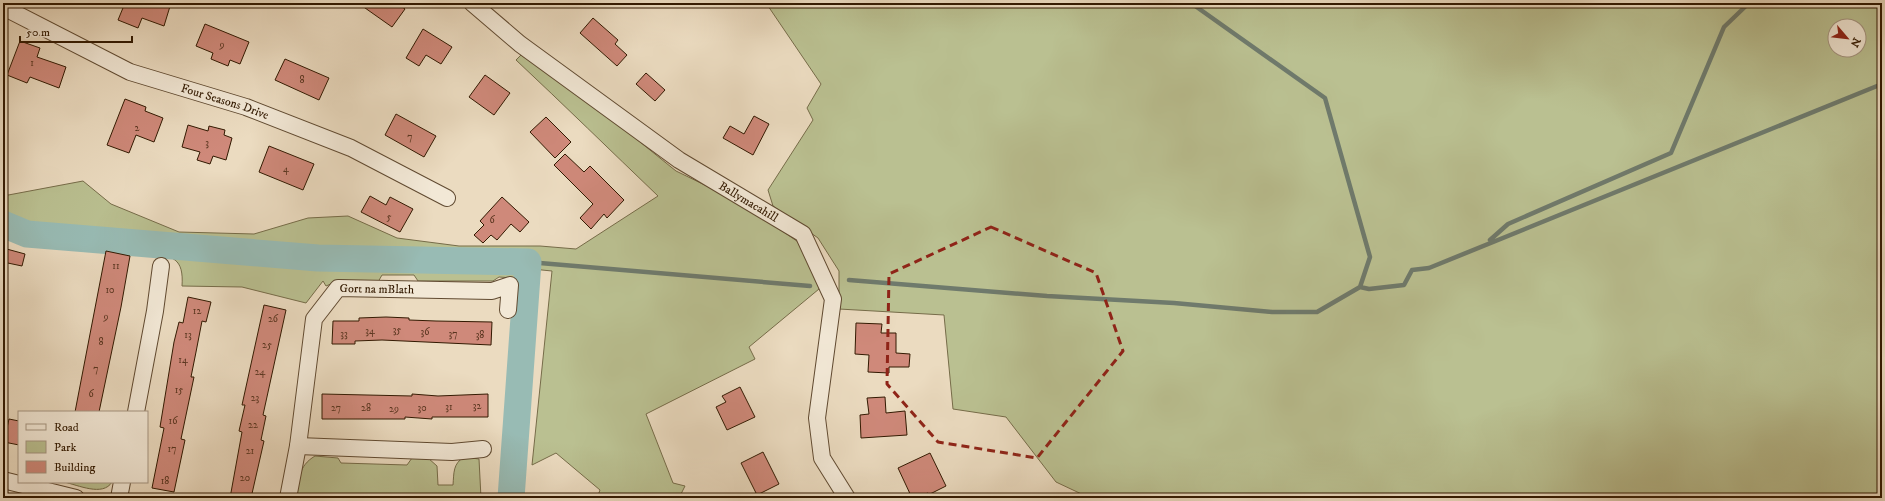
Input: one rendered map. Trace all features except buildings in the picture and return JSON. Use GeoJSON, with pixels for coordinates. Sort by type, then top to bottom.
{"type":"FeatureCollection","features":[{"type":"Feature","properties":{"kind":"street","name":"Ballymacahill"},"geometry":{"type":"LineString","coordinates":[[472,3],[520,44],[679,160],[803,234],[834,299],[817,418],[822,458],[847,498]]}},
{"type":"Feature","properties":{"kind":"street","name":"Four Seasons Drive"},"geometry":{"type":"LineString","coordinates":[[3,6],[130,72],[246,107],[344,145],[447,198]]}},
{"type":"Feature","properties":{"kind":"street"},"geometry":{"type":"LineString","coordinates":[[136,411],[155,311],[161,266]]}},
{"type":"Feature","properties":{"kind":"street","name":"Gort na mBlath"},"geometry":{"type":"LineString","coordinates":[[288,498],[298,446],[314,319],[338,288],[492,291],[510,285],[508,310]]}},
{"type":"Feature","properties":{"kind":"street"},"geometry":{"type":"LineString","coordinates":[[298,446],[451,460],[483,449]]}},
{"type":"Feature","properties":{"kind":"street"},"geometry":{"type":"LineString","coordinates":[[3,480],[76,498]]}},
{"type":"Feature","properties":{"kind":"street"},"geometry":{"type":"LineString","coordinates":[[119,498],[122,483]]}},
{"type":"Feature","properties":{"kind":"highlighted area"},"geometry":{"type":"Polygon","coordinates":[[[991,227],[1096,273],[1123,351],[1037,458],[938,442],[887,384],[889,274],[991,227]]]}},
{"type":"Feature","properties":{"kind":"green space"},"geometry":{"type":"Polygon","coordinates":[[[766,3],[1882,3],[1882,498],[1090,498],[1056,482],[1006,417],[953,409],[944,315],[839,309],[839,271],[818,238],[773,206],[768,190],[813,120],[807,108],[821,84],[766,3]]]}},
{"type":"Feature","properties":{"kind":"green space"},"geometry":{"type":"Polygon","coordinates":[[[521,55],[593,104],[676,171],[744,204],[801,244],[816,268],[819,289],[749,347],[755,359],[646,414],[673,483],[685,486],[679,498],[597,498],[600,490],[556,453],[532,465],[552,271],[522,268],[241,254],[521,272],[517,322],[514,321],[514,278],[499,277],[493,281],[418,281],[414,275],[382,275],[378,282],[340,280],[326,286],[323,281],[306,303],[242,287],[182,286],[182,277],[179,264],[170,257],[148,256],[146,249],[26,243],[3,234],[3,196],[83,181],[111,204],[179,232],[254,234],[308,218],[348,216],[397,238],[459,246],[540,246],[576,249],[658,196],[516,60],[521,55]]]}},
{"type":"Feature","properties":{"kind":"green space"},"geometry":{"type":"Polygon","coordinates":[[[315,456],[338,458],[341,463],[407,465],[412,458],[428,458],[437,466],[438,485],[453,485],[456,466],[464,457],[479,459],[481,498],[296,498],[302,469],[309,460],[315,456]]]}},
{"type":"Feature","properties":{"kind":"green space"},"geometry":{"type":"Polygon","coordinates":[[[68,483],[111,483],[103,489],[90,489],[68,483]]]}},
{"type":"Feature","properties":{"kind":"waterway"},"geometry":{"type":"LineString","coordinates":[[849,280],[1047,296],[1174,303],[1272,312],[1317,312],[1360,287],[1370,257],[1325,98],[1191,3]]}},
{"type":"Feature","properties":{"kind":"waterway"},"geometry":{"type":"LineString","coordinates":[[1490,240],[1508,224],[1671,153],[1724,27],[1749,3]]}},
{"type":"Feature","properties":{"kind":"waterway"},"geometry":{"type":"LineString","coordinates":[[1360,287],[1369,289],[1404,285],[1412,270],[1429,268],[1882,84]]}},
{"type":"Feature","properties":{"kind":"waterway"},"geometry":{"type":"LineString","coordinates":[[3,224],[27,234],[318,258],[528,262],[511,498]]}},
{"type":"Feature","properties":{"kind":"waterway"},"geometry":{"type":"LineString","coordinates":[[528,262],[810,286]]}}]}
